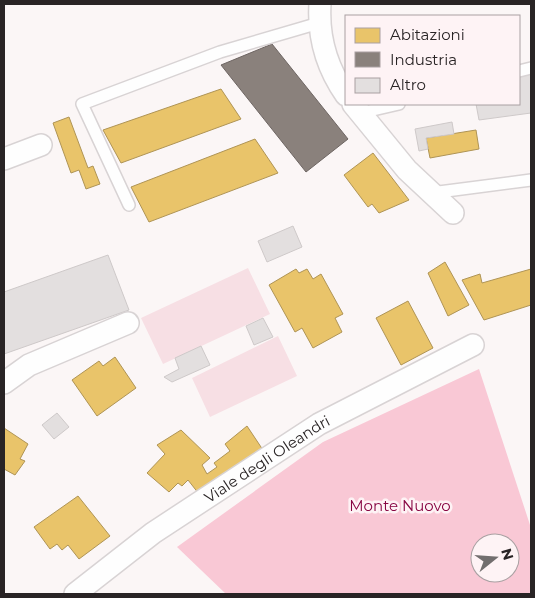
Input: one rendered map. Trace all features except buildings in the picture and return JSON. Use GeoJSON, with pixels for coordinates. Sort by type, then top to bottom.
{"type":"FeatureCollection","features":[{"type":"Feature","properties":{"kind":"street"},"geometry":{"type":"LineString","coordinates":[[320,13],[324,52],[338,83],[345,94]]}},
{"type":"Feature","properties":{"kind":"street"},"geometry":{"type":"LineString","coordinates":[[356,109],[407,170],[452,213]]}},
{"type":"Feature","properties":{"kind":"street"},"geometry":{"type":"LineString","coordinates":[[4,159],[41,146]]}},
{"type":"Feature","properties":{"kind":"street"},"geometry":{"type":"LineString","coordinates":[[4,382],[29,365],[128,323]]}},
{"type":"Feature","properties":{"kind":"street","name":"Viale degli Oleandri"},"geometry":{"type":"LineString","coordinates":[[75,594],[153,533],[319,424],[473,345]]}},
{"type":"Feature","properties":{"kind":"lane"},"geometry":{"type":"LineString","coordinates":[[129,205],[82,104],[320,13]]}},
{"type":"Feature","properties":{"kind":"lane"},"geometry":{"type":"LineString","coordinates":[[356,109],[390,105]]}},
{"type":"Feature","properties":{"kind":"lane"},"geometry":{"type":"LineString","coordinates":[[431,193],[531,180]]}},
{"type":"Feature","properties":{"kind":"shaded area"},"geometry":{"type":"Polygon","coordinates":[[[248,268],[270,314],[163,364],[141,318],[248,268]]]}},
{"type":"Feature","properties":{"kind":"shaded area"},"geometry":{"type":"Polygon","coordinates":[[[278,336],[297,376],[210,417],[192,378],[278,336]]]}},
{"type":"Feature","properties":{"kind":"green space","name":"Monte Nuovo"},"geometry":{"type":"Polygon","coordinates":[[[479,369],[531,528],[531,594],[226,594],[177,547],[323,442],[479,369]]]}}]}
